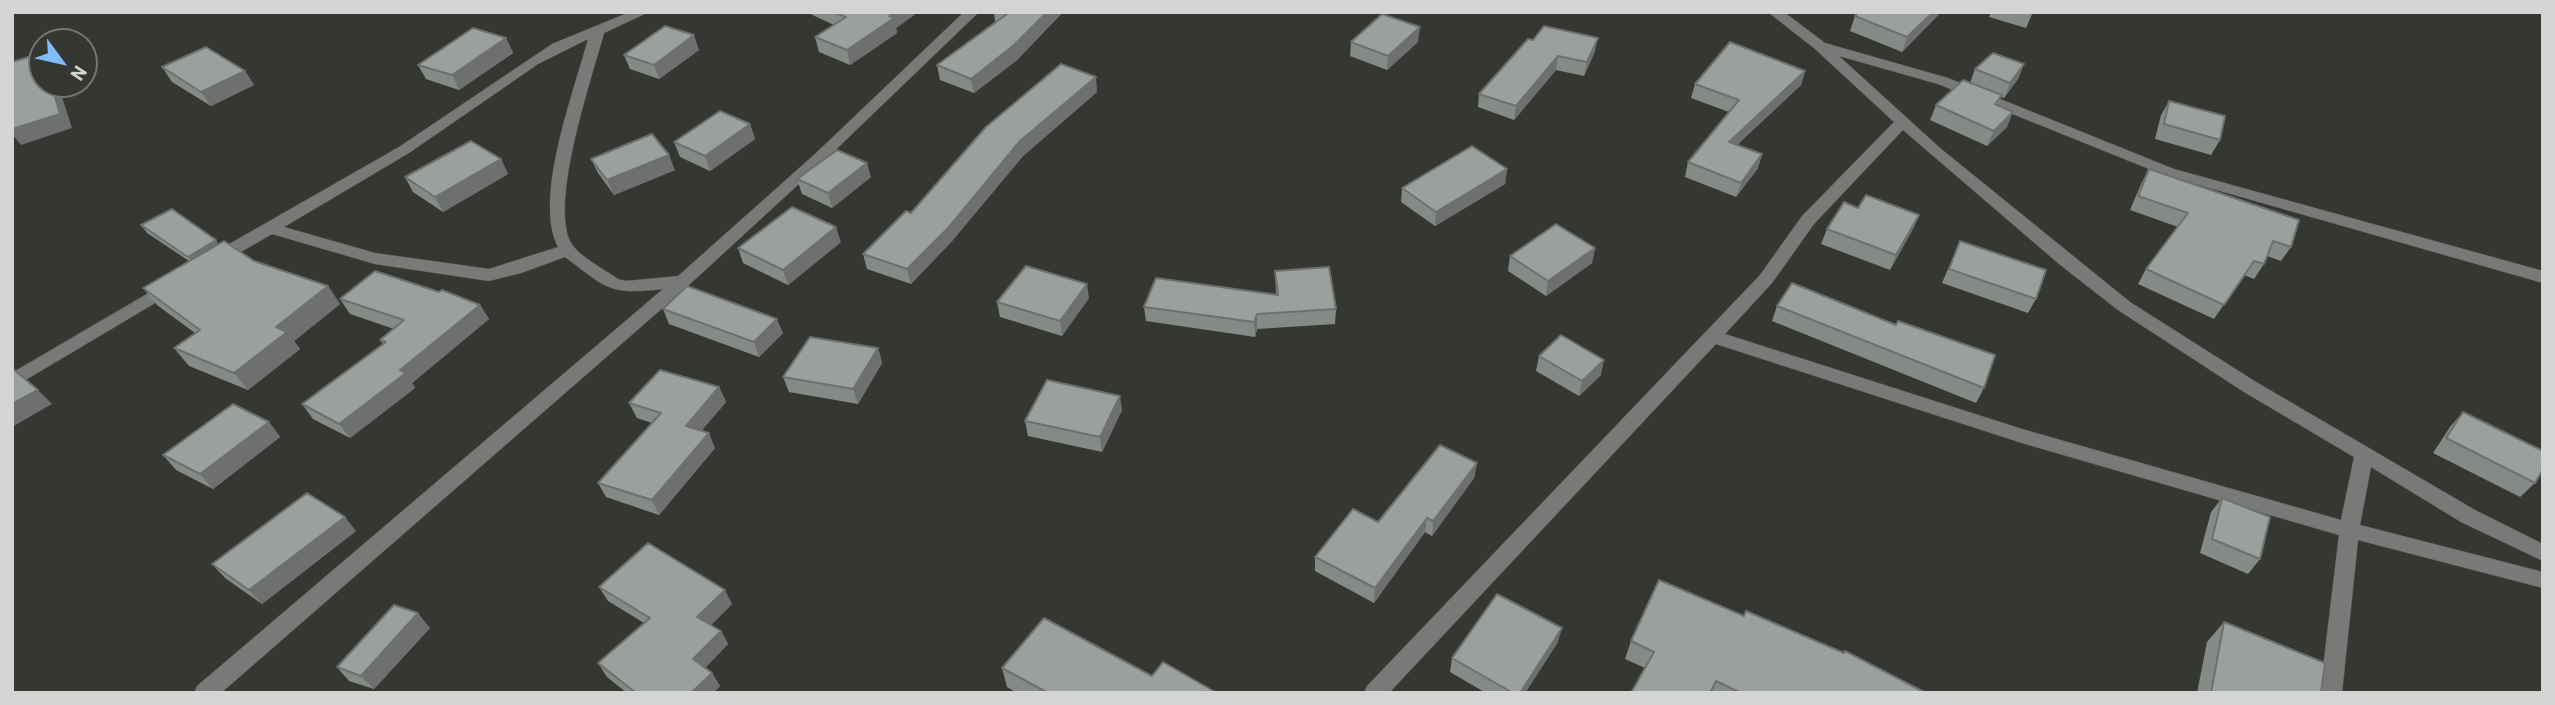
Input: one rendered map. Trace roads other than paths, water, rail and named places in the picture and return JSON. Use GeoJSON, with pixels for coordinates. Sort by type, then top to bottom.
{"type":"FeatureCollection","features":[{"type":"Feature","properties":{"kind":"street"},"geometry":{"type":"LineString","coordinates":[[12,382],[404,150],[533,61],[598,29],[642,12]]}},
{"type":"Feature","properties":{"kind":"street"},"geometry":{"type":"LineString","coordinates":[[205,693],[683,281],[820,157],[972,12]]}},
{"type":"Feature","properties":{"kind":"street"},"geometry":{"type":"LineString","coordinates":[[1775,12],[1820,46],[1902,122],[2065,261],[2124,306],[2250,387],[2468,516],[2543,553]]}},
{"type":"Feature","properties":{"kind":"street"},"geometry":{"type":"LineString","coordinates":[[598,29],[563,156],[557,214],[560,236],[567,250],[600,275],[626,287],[683,281]]}},
{"type":"Feature","properties":{"kind":"street"},"geometry":{"type":"LineString","coordinates":[[1820,46],[1943,81],[2169,172],[2543,277]]}},
{"type":"Feature","properties":{"kind":"street"},"geometry":{"type":"LineString","coordinates":[[1375,693],[1766,279],[1808,220],[1902,122]]}},
{"type":"Feature","properties":{"kind":"street"},"geometry":{"type":"LineString","coordinates":[[270,228],[375,258],[489,275],[515,269],[567,250]]}},
{"type":"Feature","properties":{"kind":"street"},"geometry":{"type":"LineString","coordinates":[[1713,336],[1998,430],[2349,531],[2543,580]]}},
{"type":"Feature","properties":{"kind":"street"},"geometry":{"type":"LineString","coordinates":[[2330,693],[2349,531],[2364,453]]}}]}
